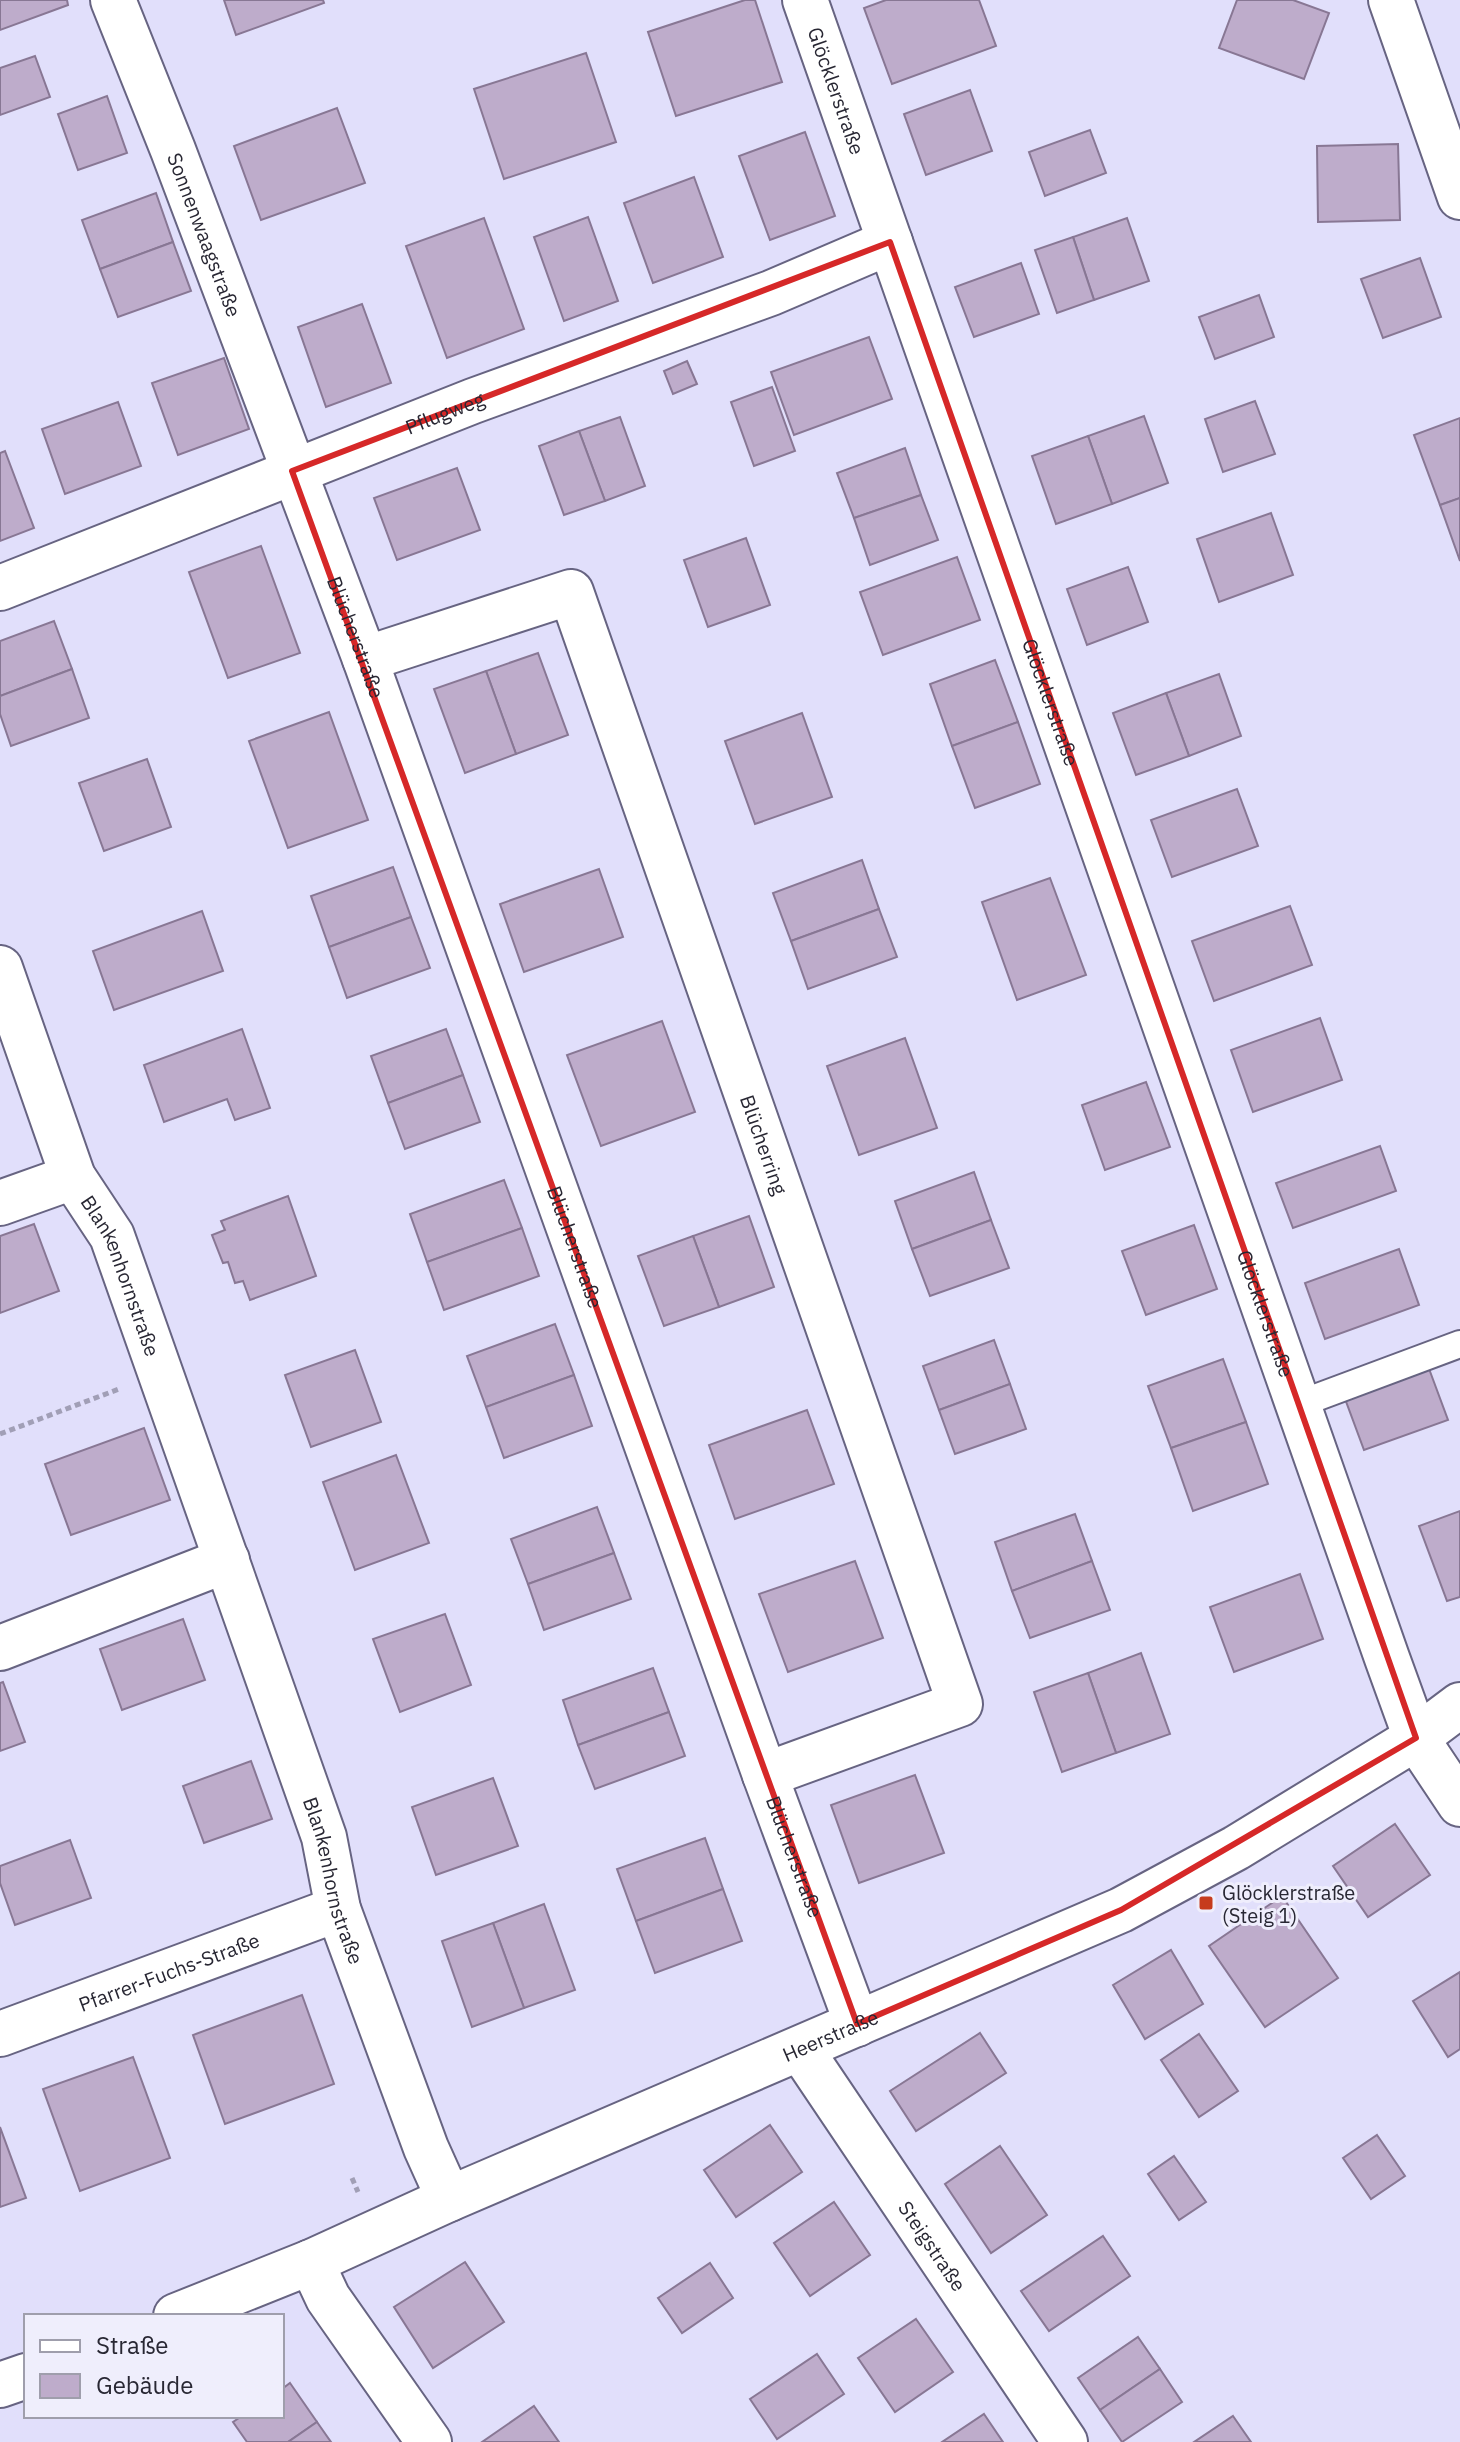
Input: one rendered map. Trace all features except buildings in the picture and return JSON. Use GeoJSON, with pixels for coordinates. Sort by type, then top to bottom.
{"type":"FeatureCollection","features":[{"type":"Feature","properties":{"kind":"street","name":"Sonnenwaagstraße"},"geometry":{"type":"LineString","coordinates":[[113,0],[173,150],[292,471]]}},
{"type":"Feature","properties":{"kind":"street","name":"Glöcklerstraße"},"geometry":{"type":"LineString","coordinates":[[805,0],[1416,1738],[1460,1804]]}},
{"type":"Feature","properties":{"kind":"street"},"geometry":{"type":"LineString","coordinates":[[1391,0],[1460,197]]}},
{"type":"Feature","properties":{"kind":"street","name":"Pflugweg"},"geometry":{"type":"LineString","coordinates":[[0,588],[473,401],[771,293],[890,242]]}},
{"type":"Feature","properties":{"kind":"street","name":"Blücherstraße"},"geometry":{"type":"LineString","coordinates":[[292,471],[365,659],[857,2024]]}},
{"type":"Feature","properties":{"kind":"street","name":"Blücherring"},"geometry":{"type":"LineString","coordinates":[[365,659],[571,592],[960,1704],[765,1775]]}},
{"type":"Feature","properties":{"kind":"street","name":"Blankenhornstraße"},"geometry":{"type":"LineString","coordinates":[[0,968],[73,1177],[112,1236],[324,1837],[338,1909],[426,2148],[449,2199]]}},
{"type":"Feature","properties":{"kind":"street","name":"Blankenhornstraße"},"geometry":{"type":"LineString","coordinates":[[0,1203],[73,1177]]}},
{"type":"Feature","properties":{"kind":"street"},"geometry":{"type":"LineString","coordinates":[[0,1648],[227,1560]]}},
{"type":"Feature","properties":{"kind":"street","name":"Heerstraße"},"geometry":{"type":"LineString","coordinates":[[181,2314],[311,2262],[449,2199],[1107,1917],[1225,1855],[1416,1738],[1460,1705]]}},
{"type":"Feature","properties":{"kind":"street","name":"Pfarrer-Fuchs-Straße"},"geometry":{"type":"LineString","coordinates":[[0,2034],[338,1909]]}},
{"type":"Feature","properties":{"kind":"street","name":"Steigstraße"},"geometry":{"type":"LineString","coordinates":[[801,2050],[1065,2442]]}},
{"type":"Feature","properties":{"kind":"street"},"geometry":{"type":"LineString","coordinates":[[311,2262],[328,2298],[429,2442]]}},
{"type":"Feature","properties":{"kind":"street"},"geometry":{"type":"LineString","coordinates":[[0,2385],[24,2377]]}},
{"type":"Feature","properties":{"kind":"lane","name":"Glöcklerstraße"},"geometry":{"type":"LineString","coordinates":[[1299,1404],[1460,1344]]}},
{"type":"Feature","properties":{"kind":"path"},"geometry":{"type":"LineString","coordinates":[[0,1434],[161,1373]]}},
{"type":"Feature","properties":{"kind":"highlighted area"},"geometry":{"type":"Polygon","coordinates":[[[890,242],[1416,1738],[1121,1910],[857,2024],[292,471],[890,242]]]}},
{"type":"Feature","properties":{"kind":"place","name":"Glöcklerstraße (Steig 1)"},"geometry":{"type":"Point","coordinates":[1206,1903]}}]}
